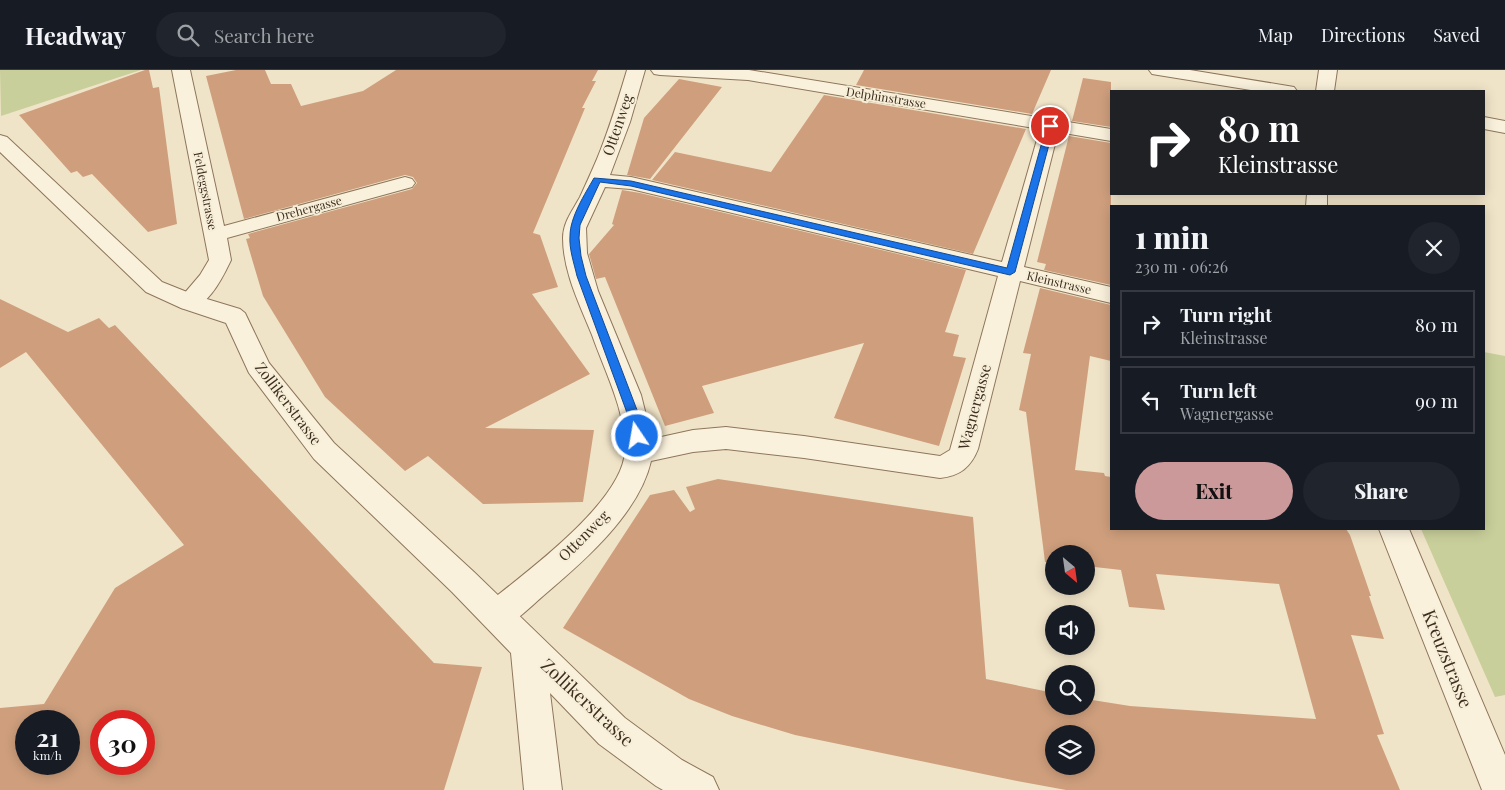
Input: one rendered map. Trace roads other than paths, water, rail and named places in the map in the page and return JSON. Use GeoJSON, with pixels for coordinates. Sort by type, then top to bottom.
{"type":"FeatureCollection","features":[{"type":"Feature","properties":{"kind":"street","name":"Feldeggstrasse"},"geometry":{"type":"LineString","coordinates":[[180,70],[220,260],[210,279],[189,302]]}},
{"type":"Feature","properties":{"kind":"street","name":"Ottenweg"},"geometry":{"type":"LineString","coordinates":[[497,615],[531,587],[600,524],[629,482],[639,453],[631,410],[581,276],[574,238],[575,225],[580,213],[589,200],[615,139],[636,70]]}},
{"type":"Feature","properties":{"kind":"street","name":"Delphinstrasse"},"geometry":{"type":"LineString","coordinates":[[660,70],[748,75],[1110,135]]}},
{"type":"Feature","properties":{"kind":"street"},"geometry":{"type":"LineString","coordinates":[[1158,70],[1282,90]]}},
{"type":"Feature","properties":{"kind":"street"},"geometry":{"type":"LineString","coordinates":[[1325,90],[1328,70]]}},
{"type":"Feature","properties":{"kind":"street"},"geometry":{"type":"LineString","coordinates":[[1485,124],[1505,126]]}},
{"type":"Feature","properties":{"kind":"street","name":"Wagnergasse"},"geometry":{"type":"LineString","coordinates":[[639,453],[693,440],[726,438],[804,446],[940,466],[948,466],[962,457],[1050,126]]}},
{"type":"Feature","properties":{"kind":"street","name":"Zollikerstrasse"},"geometry":{"type":"LineString","coordinates":[[0,141],[154,287],[189,302],[231,315],[236,319],[240,324],[258,367],[324,451],[497,615],[612,731],[669,773],[700,790]]}},
{"type":"Feature","properties":{"kind":"street","name":"Kleinstrasse"},"geometry":{"type":"LineString","coordinates":[[597,180],[631,183],[1110,295]]}},
{"type":"Feature","properties":{"kind":"street","name":"Drehergasse"},"geometry":{"type":"LineString","coordinates":[[214,235],[405,183]]}},
{"type":"Feature","properties":{"kind":"street","name":"Kreuzstrasse"},"geometry":{"type":"LineString","coordinates":[[1394,530],[1501,790]]}},
{"type":"Feature","properties":{"kind":"street","name":"Zollikerstrasse"},"geometry":{"type":"LineString","coordinates":[[527,646],[543,790]]}}]}
